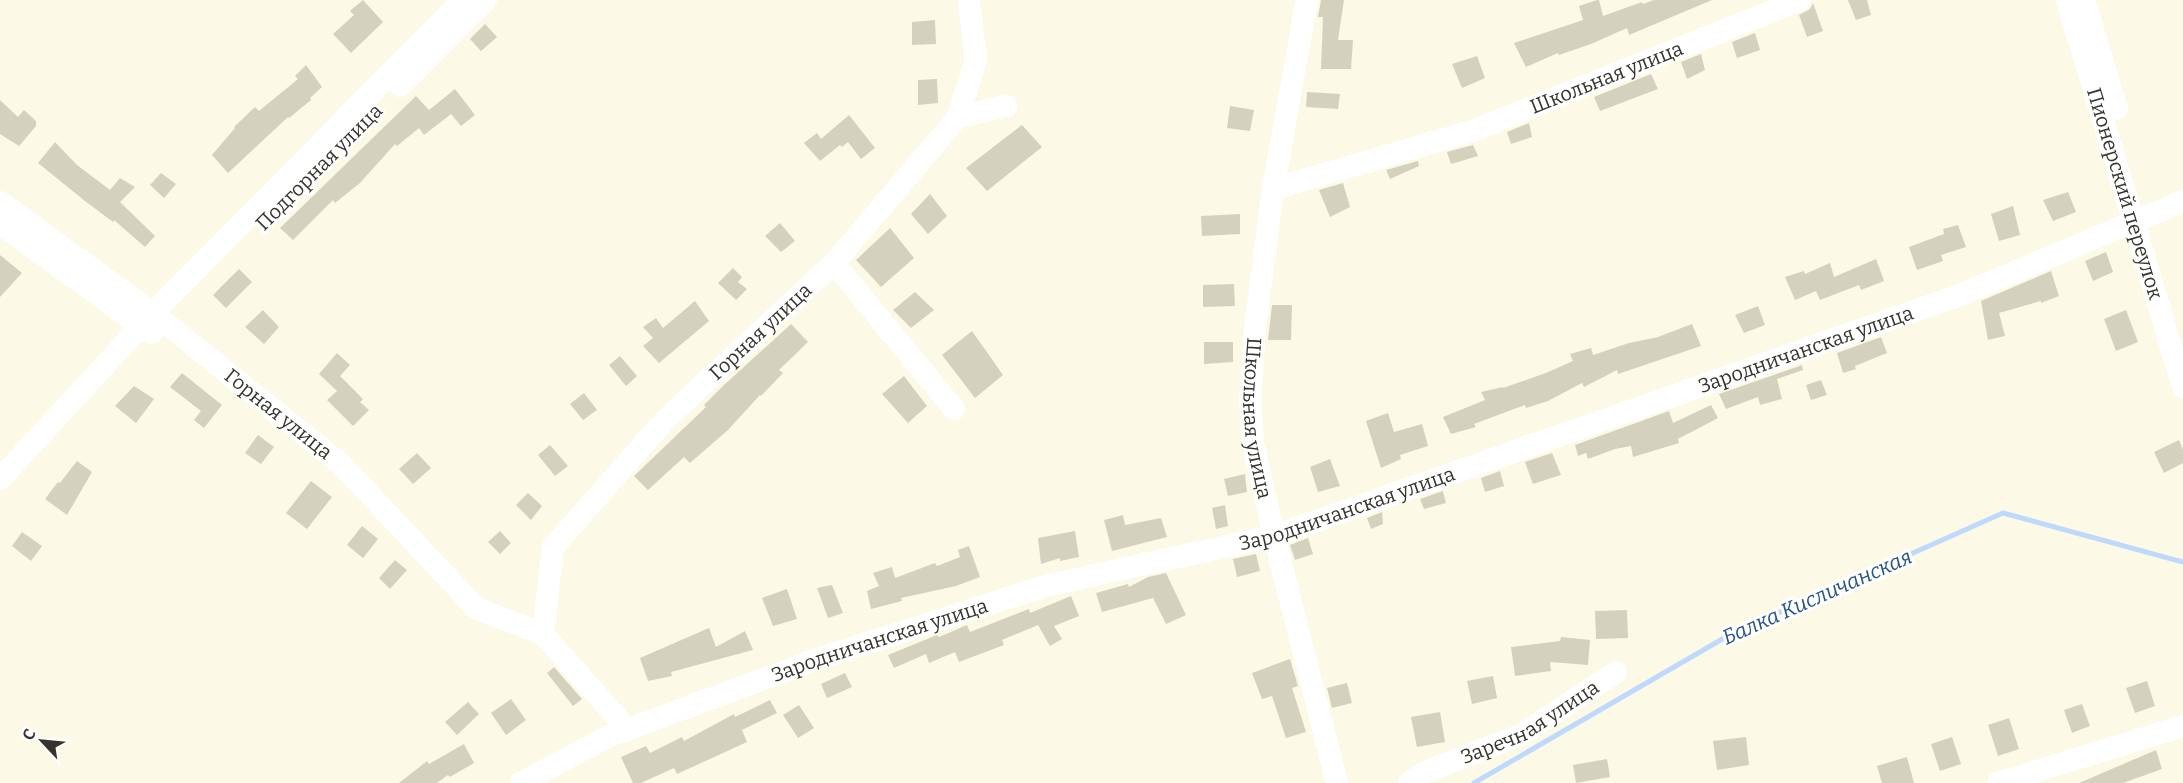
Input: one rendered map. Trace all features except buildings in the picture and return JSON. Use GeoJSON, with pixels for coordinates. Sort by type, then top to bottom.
{"type":"FeatureCollection","features":[{"type":"Feature","properties":{"kind":"street"},"geometry":{"type":"LineString","coordinates":[[153,323],[463,0]]}},
{"type":"Feature","properties":{"kind":"street","name":"Подгорная улица"},"geometry":{"type":"LineString","coordinates":[[0,479],[153,323],[486,0]]}},
{"type":"Feature","properties":{"kind":"street"},"geometry":{"type":"LineString","coordinates":[[958,117],[976,60],[969,0]]}},
{"type":"Feature","properties":{"kind":"street","name":"Школьная улица"},"geometry":{"type":"LineString","coordinates":[[1307,0],[1273,189],[1255,329],[1250,401],[1253,443],[1274,536],[1338,783]]}},
{"type":"Feature","properties":{"kind":"street","name":"Школьная улица"},"geometry":{"type":"LineString","coordinates":[[1273,189],[1472,131],[1800,0]]}},
{"type":"Feature","properties":{"kind":"street","name":"Пионерский переулок"},"geometry":{"type":"LineString","coordinates":[[2067,0],[2158,212],[2183,387]]}},
{"type":"Feature","properties":{"kind":"street","name":"Пионерский переулок"},"geometry":{"type":"LineString","coordinates":[[2084,0],[2158,212],[2183,332]]}},
{"type":"Feature","properties":{"kind":"street"},"geometry":{"type":"LineString","coordinates":[[958,117],[1006,106]]}},
{"type":"Feature","properties":{"kind":"street","name":"Горная улица"},"geometry":{"type":"LineString","coordinates":[[543,634],[553,547],[666,419],[840,256],[958,117]]}},
{"type":"Feature","properties":{"kind":"street","name":"Горная улица"},"geometry":{"type":"LineString","coordinates":[[0,202],[153,323],[342,465],[476,608],[543,634],[628,730]]}},
{"type":"Feature","properties":{"kind":"street","name":"Зародничанская улица"},"geometry":{"type":"LineString","coordinates":[[521,783],[607,737],[815,660],[1045,586],[1274,536],[1960,294],[2158,212]]}},
{"type":"Feature","properties":{"kind":"street","name":"Горная улица"},"geometry":{"type":"LineString","coordinates":[[0,224],[153,323]]}},
{"type":"Feature","properties":{"kind":"street"},"geometry":{"type":"LineString","coordinates":[[840,256],[954,409]]}},
{"type":"Feature","properties":{"kind":"street","name":"Заречная улица"},"geometry":{"type":"LineString","coordinates":[[1409,783],[1425,772],[1523,734],[1616,672]]}},
{"type":"Feature","properties":{"kind":"street"},"geometry":{"type":"LineString","coordinates":[[1998,783],[2183,726]]}},
{"type":"Feature","properties":{"kind":"waterway","name":"Балка Кисличанская"},"geometry":{"type":"LineString","coordinates":[[1474,783],[1731,634],[2003,513],[2183,562]]}}]}
